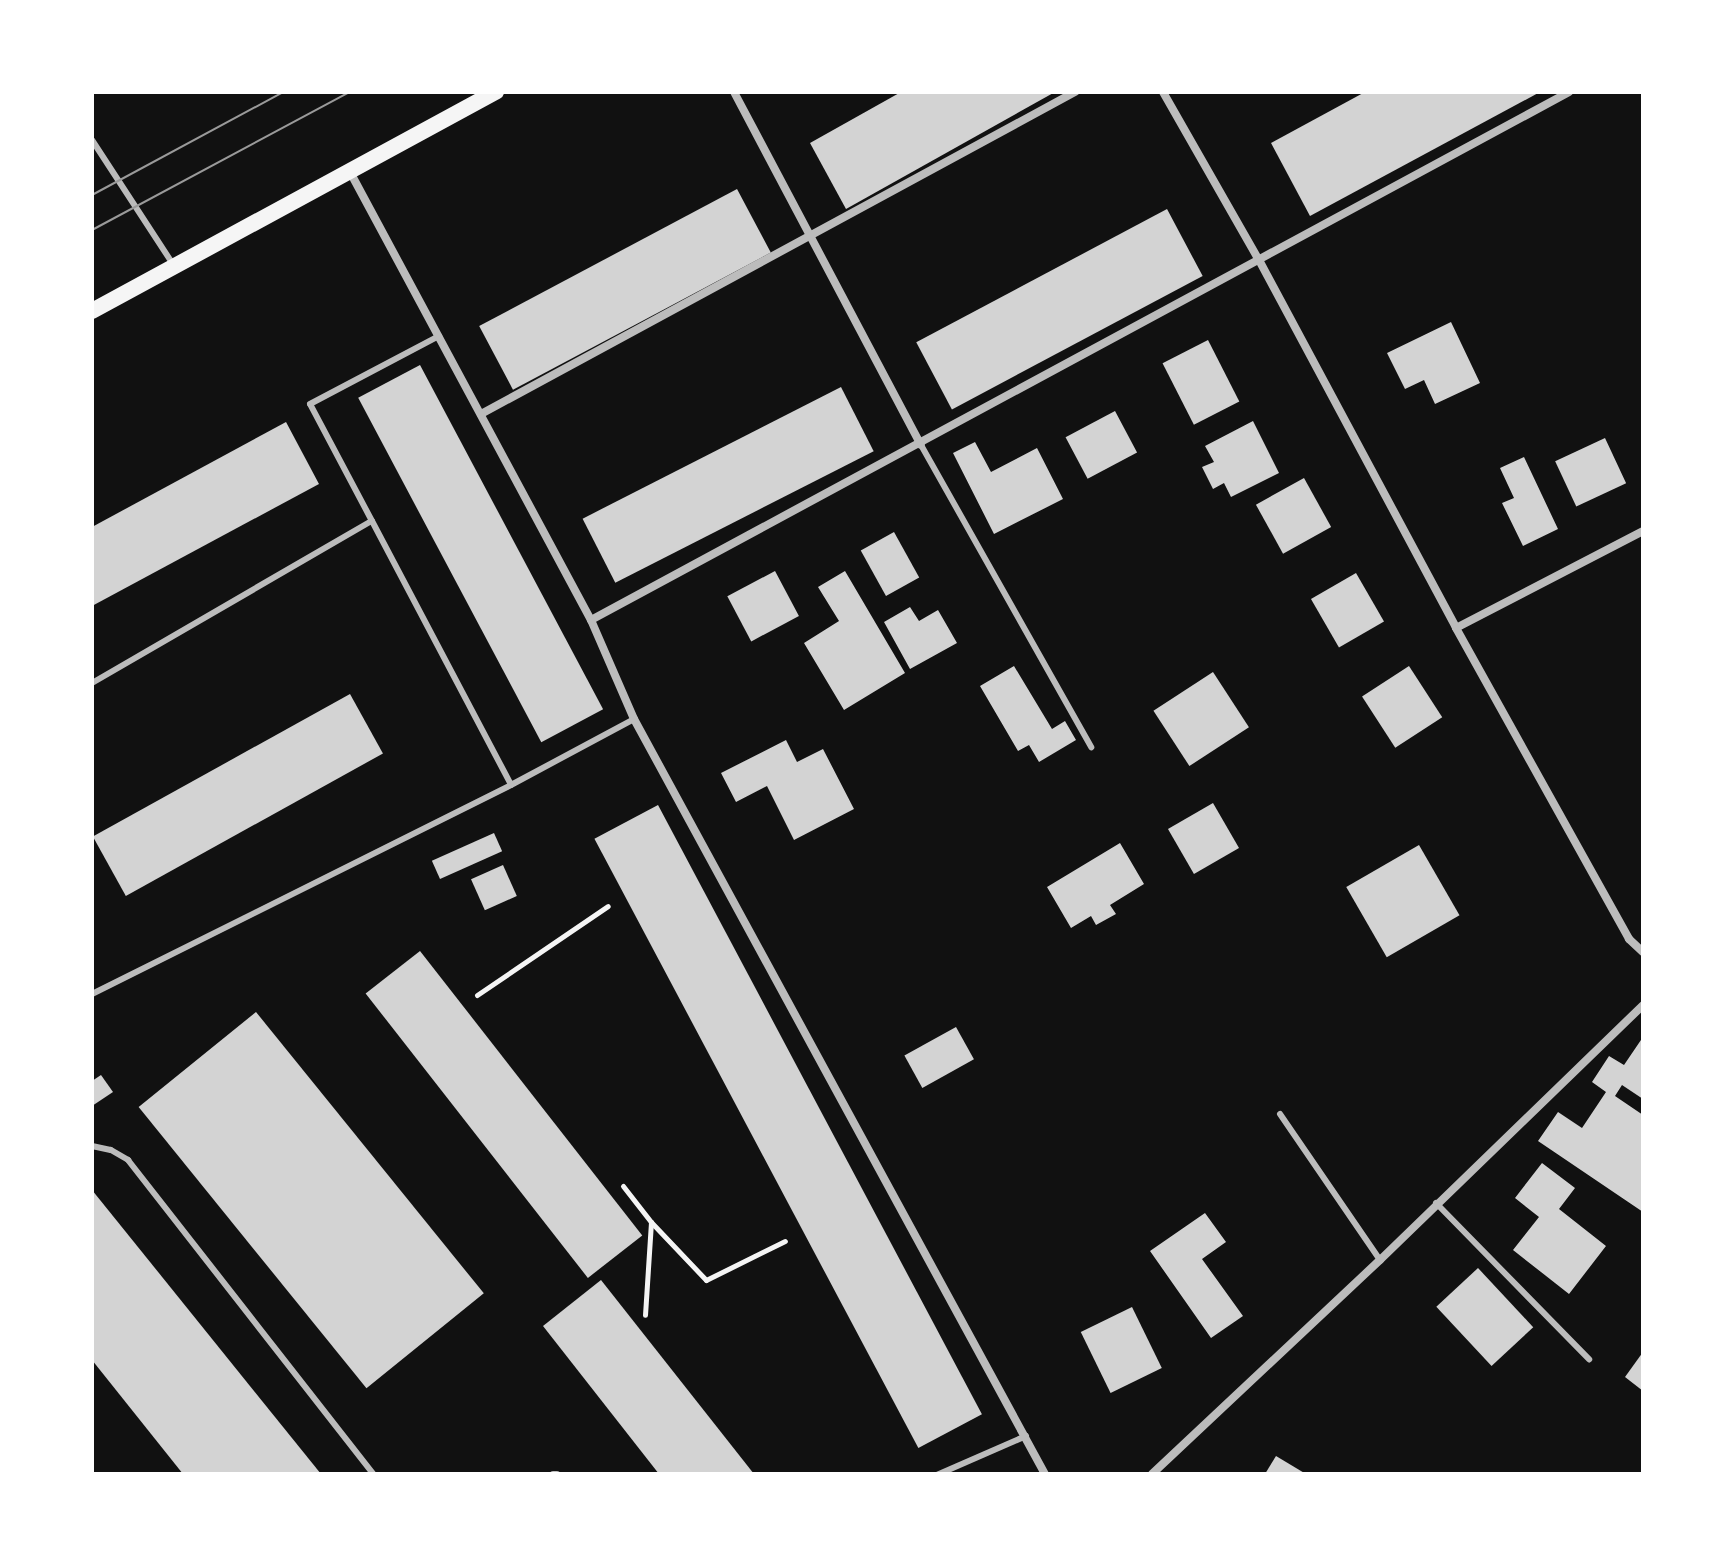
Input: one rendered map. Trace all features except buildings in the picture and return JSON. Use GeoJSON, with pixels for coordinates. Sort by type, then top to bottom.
{"type":"FeatureCollection","features":[{"type":"Feature","properties":{"kind":"main road"},"geometry":{"type":"LineString","coordinates":[[92,311],[496,92]]}},
{"type":"Feature","properties":{"kind":"street"},"geometry":{"type":"LineString","coordinates":[[734,92],[921,445]]}},
{"type":"Feature","properties":{"kind":"street"},"geometry":{"type":"LineString","coordinates":[[481,414],[1075,92]]}},
{"type":"Feature","properties":{"kind":"street"},"geometry":{"type":"LineString","coordinates":[[1163,92],[1259,260],[1456,628],[1629,939],[1643,952]]}},
{"type":"Feature","properties":{"kind":"street"},"geometry":{"type":"LineString","coordinates":[[591,620],[921,445],[1569,92]]}},
{"type":"Feature","properties":{"kind":"street"},"geometry":{"type":"LineString","coordinates":[[349,170],[591,620],[634,719],[1045,1474]]}},
{"type":"Feature","properties":{"kind":"street"},"geometry":{"type":"LineString","coordinates":[[1456,628],[1643,531]]}},
{"type":"Feature","properties":{"kind":"street"},"geometry":{"type":"LineString","coordinates":[[1152,1474],[1380,1260],[1643,1005]]}},
{"type":"Feature","properties":{"kind":"lane"},"geometry":{"type":"LineString","coordinates":[[92,140],[174,266]]}},
{"type":"Feature","properties":{"kind":"lane"},"geometry":{"type":"LineString","coordinates":[[439,336],[310,404],[511,785]]}},
{"type":"Feature","properties":{"kind":"lane"},"geometry":{"type":"LineString","coordinates":[[921,445],[1091,747]]}},
{"type":"Feature","properties":{"kind":"lane"},"geometry":{"type":"LineString","coordinates":[[92,683],[372,521]]}},
{"type":"Feature","properties":{"kind":"lane"},"geometry":{"type":"LineString","coordinates":[[92,994],[511,785],[634,719]]}},
{"type":"Feature","properties":{"kind":"lane"},"geometry":{"type":"LineString","coordinates":[[1280,1114],[1380,1260]]}},
{"type":"Feature","properties":{"kind":"lane"},"geometry":{"type":"LineString","coordinates":[[92,1146],[111,1150],[128,1160],[373,1474]]}},
{"type":"Feature","properties":{"kind":"lane"},"geometry":{"type":"LineString","coordinates":[[1436,1203],[1589,1359]]}},
{"type":"Feature","properties":{"kind":"lane"},"geometry":{"type":"LineString","coordinates":[[939,1474],[1026,1436]]}},
{"type":"Feature","properties":{"kind":"path"},"geometry":{"type":"LineString","coordinates":[[477,995],[608,906]]}},
{"type":"Feature","properties":{"kind":"path"},"geometry":{"type":"LineString","coordinates":[[623,1186],[651,1222],[706,1280],[785,1241]]}},
{"type":"Feature","properties":{"kind":"path"},"geometry":{"type":"LineString","coordinates":[[645,1315],[651,1222]]}},
{"type":"Feature","properties":{"kind":"tram line"},"geometry":{"type":"LineString","coordinates":[[92,195],[283,92]]}},
{"type":"Feature","properties":{"kind":"tram line"},"geometry":{"type":"LineString","coordinates":[[92,230],[349,92]]}}]}
